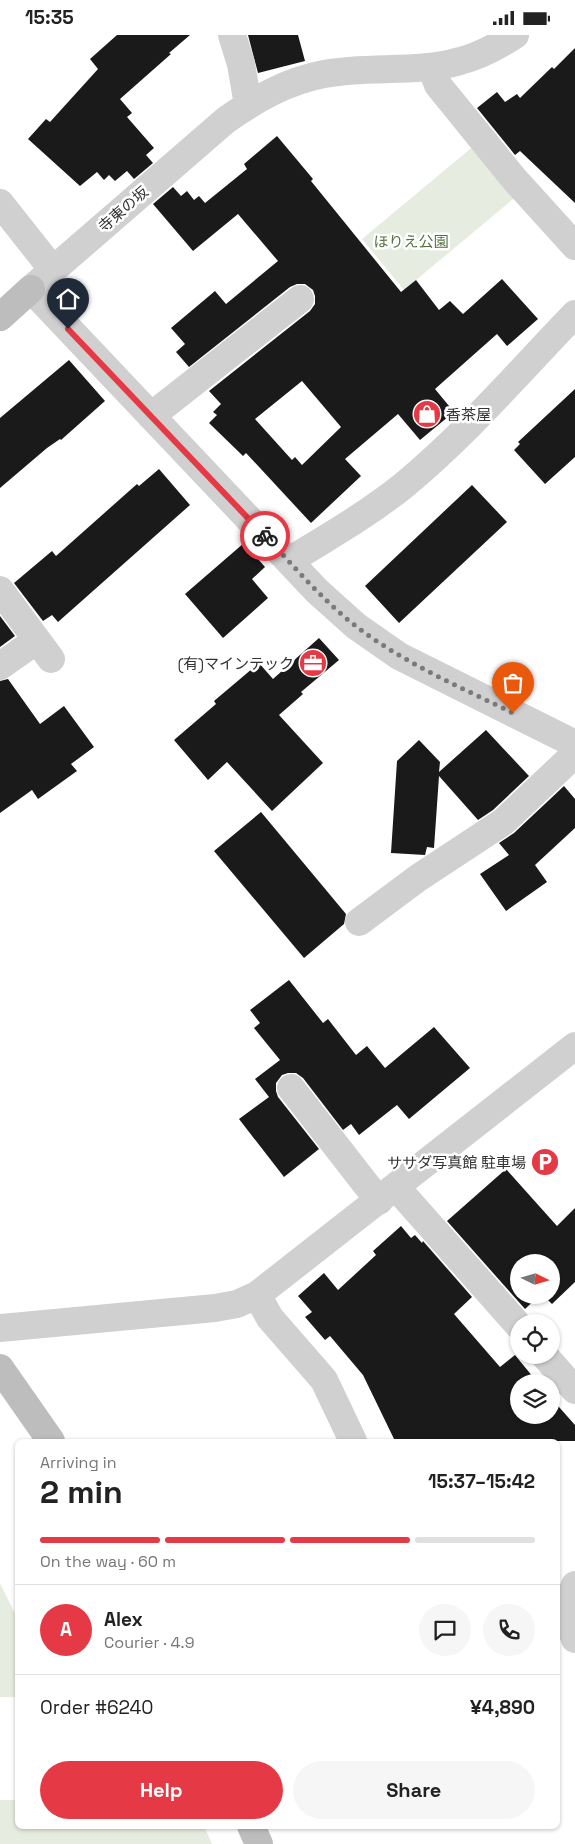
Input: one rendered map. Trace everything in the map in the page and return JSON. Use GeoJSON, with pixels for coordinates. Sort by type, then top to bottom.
{"type":"FeatureCollection","features":[{"type":"Feature","properties":{"kind":"main road","name":"寺東の坂"},"geometry":{"type":"LineString","coordinates":[[0,317],[31,289]]}},
{"type":"Feature","properties":{"kind":"main road"},"geometry":{"type":"LineString","coordinates":[[0,1368],[51,1439]]}},
{"type":"Feature","properties":{"kind":"main road"},"geometry":{"type":"LineString","coordinates":[[252,1829],[259,1844]]}},
{"type":"Feature","properties":{"kind":"street"},"geometry":{"type":"LineString","coordinates":[[232,35],[241,64],[248,105]]}},
{"type":"Feature","properties":{"kind":"street","name":"寺東の坂"},"geometry":{"type":"LineString","coordinates":[[31,289],[226,120],[248,105],[288,84],[323,74],[359,69],[431,67],[460,62],[487,51],[515,35]]}},
{"type":"Feature","properties":{"kind":"street"},"geometry":{"type":"LineString","coordinates":[[431,67],[438,85],[515,180],[575,246]]}},
{"type":"Feature","properties":{"kind":"street"},"geometry":{"type":"LineString","coordinates":[[0,203],[53,270]]}},
{"type":"Feature","properties":{"kind":"street"},"geometry":{"type":"LineString","coordinates":[[31,289],[336,609],[377,642],[422,668],[575,744]]}},
{"type":"Feature","properties":{"kind":"street"},"geometry":{"type":"LineString","coordinates":[[152,416],[300,299]]}},
{"type":"Feature","properties":{"kind":"street"},"geometry":{"type":"LineString","coordinates":[[289,561],[372,509],[430,463],[575,314]]}},
{"type":"Feature","properties":{"kind":"street"},"geometry":{"type":"LineString","coordinates":[[0,590],[44,649],[0,667]]}},
{"type":"Feature","properties":{"kind":"street"},"geometry":{"type":"LineString","coordinates":[[359,922],[418,878],[503,822],[575,753]]}},
{"type":"Feature","properties":{"kind":"street"},"geometry":{"type":"LineString","coordinates":[[0,1328],[215,1308],[237,1304],[257,1295],[575,1046]]}},
{"type":"Feature","properties":{"kind":"street"},"geometry":{"type":"LineString","coordinates":[[291,1088],[388,1194],[510,1318]]}},
{"type":"Feature","properties":{"kind":"street"},"geometry":{"type":"LineString","coordinates":[[257,1295],[270,1318],[324,1380],[353,1439]]}},
{"type":"Feature","properties":{"kind":"street"},"geometry":{"type":"LineString","coordinates":[[552,1364],[575,1391]]}},
{"type":"Feature","properties":{"kind":"street"},"geometry":{"type":"LineString","coordinates":[[568,1589],[568,1619],[575,1639]]}},
{"type":"Feature","properties":{"kind":"green space","name":"ほりえ公園"},"geometry":{"type":"Polygon","coordinates":[[[476,144],[518,195],[404,290],[362,239],[476,144]]]}},
{"type":"Feature","properties":{"kind":"green space"},"geometry":{"type":"Polygon","coordinates":[[[0,1583],[15,1614],[15,1697],[0,1697],[0,1583]]]}},
{"type":"Feature","properties":{"kind":"green space"},"geometry":{"type":"Polygon","coordinates":[[[0,1800],[15,1800],[15,1829],[205,1829],[212,1844],[0,1844],[0,1800]]]}},
{"type":"Feature","properties":{"kind":"building"},"geometry":{"type":"Polygon","coordinates":[[[117,35],[190,35],[120,99],[132,113],[127,117],[154,148],[146,155],[153,163],[134,179],[127,171],[115,181],[109,175],[104,180],[97,172],[80,186],[28,139],[46,119],[50,122],[98,69],[90,59],[117,35]]]}},
{"type":"Feature","properties":{"kind":"building"},"geometry":{"type":"Polygon","coordinates":[[[248,35],[298,35],[305,61],[258,73],[248,35]]]}},
{"type":"Feature","properties":{"kind":"building"},"geometry":{"type":"Polygon","coordinates":[[[575,48],[575,203],[520,151],[515,155],[477,108],[497,92],[505,102],[517,94],[520,98],[575,48]]]}},
{"type":"Feature","properties":{"kind":"building"},"geometry":{"type":"Polygon","coordinates":[[[277,136],[401,292],[416,280],[439,310],[450,301],[463,314],[502,279],[538,319],[507,346],[497,334],[435,389],[454,412],[420,440],[398,414],[345,459],[361,476],[311,523],[246,453],[243,456],[209,423],[217,415],[213,412],[221,404],[209,391],[310,311],[315,304],[313,290],[305,284],[297,284],[290,287],[189,367],[176,352],[185,344],[171,328],[215,291],[226,304],[278,261],[238,214],[193,251],[153,204],[173,187],[181,196],[187,191],[194,200],[199,196],[205,203],[247,169],[244,164],[277,136]],[[302,381],[255,419],[292,460],[295,457],[302,465],[341,427],[302,381]]]}},
{"type":"Feature","properties":{"kind":"building"},"geometry":{"type":"Polygon","coordinates":[[[69,360],[105,401],[61,440],[47,448],[0,488],[0,418],[69,360]]]}},
{"type":"Feature","properties":{"kind":"building"},"geometry":{"type":"Polygon","coordinates":[[[575,389],[575,457],[545,484],[514,450],[520,444],[518,442],[575,389]]]}},
{"type":"Feature","properties":{"kind":"building"},"geometry":{"type":"Polygon","coordinates":[[[159,469],[190,505],[58,622],[52,615],[43,621],[14,583],[52,551],[56,556],[137,484],[139,486],[159,469]]]}},
{"type":"Feature","properties":{"kind":"building"},"geometry":{"type":"Polygon","coordinates":[[[472,485],[507,522],[399,623],[365,586],[472,485]]]}},
{"type":"Feature","properties":{"kind":"building"},"geometry":{"type":"Polygon","coordinates":[[[244,543],[265,567],[252,579],[268,598],[223,638],[185,594],[244,543]]]}},
{"type":"Feature","properties":{"kind":"building"},"geometry":{"type":"Polygon","coordinates":[[[0,616],[15,636],[0,647],[0,616]]]}},
{"type":"Feature","properties":{"kind":"building"},"geometry":{"type":"Polygon","coordinates":[[[319,638],[339,660],[301,692],[303,694],[279,715],[323,763],[272,811],[227,762],[208,780],[174,740],[216,704],[214,701],[259,663],[273,679],[319,638]]]}},
{"type":"Feature","properties":{"kind":"building"},"geometry":{"type":"Polygon","coordinates":[[[8,679],[40,724],[64,706],[94,747],[71,764],[77,771],[38,799],[32,790],[0,813],[0,681],[8,679]]]}},
{"type":"Feature","properties":{"kind":"building"},"geometry":{"type":"Polygon","coordinates":[[[486,730],[529,776],[493,810],[478,820],[439,776],[434,848],[427,847],[425,855],[391,853],[397,761],[419,740],[440,762],[439,772],[486,730]]]}},
{"type":"Feature","properties":{"kind":"building"},"geometry":{"type":"Polygon","coordinates":[[[564,786],[575,799],[575,828],[535,865],[547,882],[506,911],[480,874],[509,855],[499,843],[514,833],[564,786]]]}},
{"type":"Feature","properties":{"kind":"building"},"geometry":{"type":"Polygon","coordinates":[[[261,812],[346,914],[344,924],[304,958],[214,851],[261,812]]]}},
{"type":"Feature","properties":{"kind":"building"},"geometry":{"type":"Polygon","coordinates":[[[289,980],[323,1023],[328,1019],[356,1055],[367,1046],[385,1068],[434,1027],[470,1068],[409,1119],[397,1105],[359,1135],[351,1124],[343,1130],[303,1078],[296,1073],[282,1075],[276,1083],[278,1097],[319,1149],[284,1177],[239,1119],[269,1097],[255,1079],[280,1060],[254,1028],[260,1023],[250,1010],[289,980]]]}},
{"type":"Feature","properties":{"kind":"building"},"geometry":{"type":"Polygon","coordinates":[[[506,1169],[557,1226],[575,1208],[575,1282],[560,1296],[560,1254],[510,1254],[510,1292],[447,1221],[506,1169]]]}},
{"type":"Feature","properties":{"kind":"building"},"geometry":{"type":"Polygon","coordinates":[[[401,1226],[411,1238],[415,1235],[422,1243],[423,1241],[472,1297],[454,1314],[500,1367],[510,1359],[510,1364],[522,1364],[531,1374],[510,1374],[510,1424],[560,1424],[560,1408],[575,1425],[575,1441],[560,1441],[560,1439],[394,1439],[363,1375],[330,1336],[325,1340],[305,1317],[312,1312],[298,1296],[324,1273],[338,1290],[376,1255],[373,1251],[401,1226]]]}},
{"type":"Feature","properties":{"kind":"building"},"geometry":{"type":"Polygon","coordinates":[[[521,1304],[530,1304],[525,1309],[521,1304]]]}},
{"type":"Feature","properties":{"kind":"way so far"},"geometry":{"type":"LineString","coordinates":[[265,536],[336,609],[377,642],[398,656],[513,713]]}},
{"type":"Feature","properties":{"kind":"place","name":"香茶屋"},"geometry":{"type":"Point","coordinates":[427,414]}},
{"type":"Feature","properties":{"kind":"place","name":"(有)マインテック"},"geometry":{"type":"Point","coordinates":[313,663]}},
{"type":"Feature","properties":{"kind":"place","name":"ササダ写真館 駐車場"},"geometry":{"type":"Point","coordinates":[545,1162]}},
{"type":"Feature","properties":{"kind":"route"},"geometry":{"type":"LineString","coordinates":[[68,329],[265,536]]}}]}
